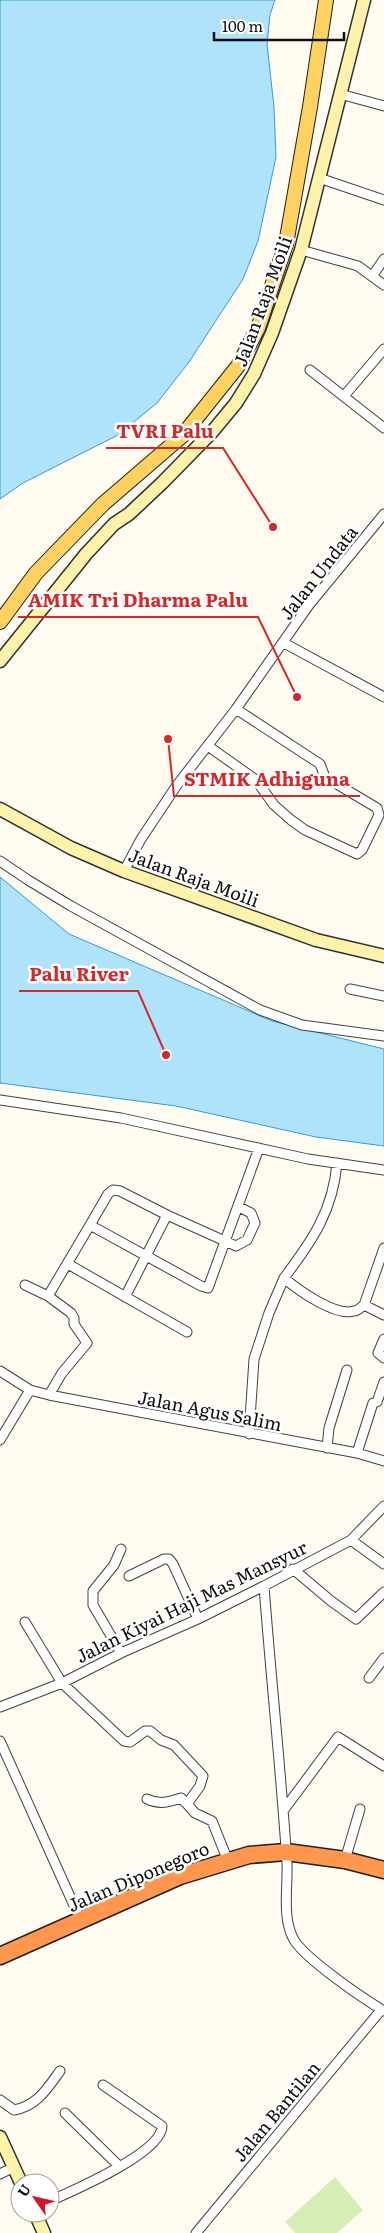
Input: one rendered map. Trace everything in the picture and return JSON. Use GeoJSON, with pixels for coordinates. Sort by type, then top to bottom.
{"type":"FeatureCollection","features":[{"type":"Feature","properties":{"kind":"highway","name":"Jalan Diponegoro"},"geometry":{"type":"LineString","coordinates":[[0,1956],[180,1876],[249,1855],[345,1860],[384,1870]]}},
{"type":"Feature","properties":{"kind":"highway","name":"Jalan Diponegoro"},"geometry":{"type":"LineString","coordinates":[[0,1966],[85,1927],[212,1874],[248,1865],[286,1858],[384,1879]]}},
{"type":"Feature","properties":{"kind":"main road"},"geometry":{"type":"LineString","coordinates":[[0,622],[36,573],[103,504],[182,436],[238,366],[258,328],[286,244],[326,0]]}},
{"type":"Feature","properties":{"kind":"street","name":"Jalan Raja Moili"},"geometry":{"type":"LineString","coordinates":[[0,662],[86,554],[114,524],[129,514],[162,484],[236,403],[254,374],[301,250],[364,0]]}},
{"type":"Feature","properties":{"kind":"street"},"geometry":{"type":"LineString","coordinates":[[340,94],[384,106]]}},
{"type":"Feature","properties":{"kind":"street"},"geometry":{"type":"LineString","coordinates":[[319,178],[384,200]]}},
{"type":"Feature","properties":{"kind":"street"},"geometry":{"type":"LineString","coordinates":[[301,250],[358,266],[373,275],[384,285]]}},
{"type":"Feature","properties":{"kind":"street"},"geometry":{"type":"LineString","coordinates":[[373,275],[384,259]]}},
{"type":"Feature","properties":{"kind":"street"},"geometry":{"type":"LineString","coordinates":[[344,396],[384,349]]}},
{"type":"Feature","properties":{"kind":"street"},"geometry":{"type":"LineString","coordinates":[[310,370],[384,428]]}},
{"type":"Feature","properties":{"kind":"street","name":"Jalan Undata"},"geometry":{"type":"LineString","coordinates":[[124,871],[160,810],[284,643],[309,605],[384,515]]}},
{"type":"Feature","properties":{"kind":"street"},"geometry":{"type":"LineString","coordinates":[[284,643],[384,697]]}},
{"type":"Feature","properties":{"kind":"street"},"geometry":{"type":"LineString","coordinates":[[208,746],[256,780],[274,805],[305,830],[348,851],[358,854],[362,850],[382,813],[373,804],[325,777],[320,764],[236,709]]}},
{"type":"Feature","properties":{"kind":"street","name":"Jalan Raja Moili"},"geometry":{"type":"LineString","coordinates":[[0,808],[71,848],[124,871],[316,940],[384,956]]}},
{"type":"Feature","properties":{"kind":"street"},"geometry":{"type":"LineString","coordinates":[[0,861],[71,906],[260,1010],[302,1025],[384,1036]]}},
{"type":"Feature","properties":{"kind":"street"},"geometry":{"type":"LineString","coordinates":[[350,989],[384,996]]}},
{"type":"Feature","properties":{"kind":"street"},"geometry":{"type":"LineString","coordinates":[[0,1100],[130,1120],[337,1164],[384,1170]]}},
{"type":"Feature","properties":{"kind":"street"},"geometry":{"type":"LineString","coordinates":[[90,1226],[206,1288],[210,1284],[226,1243],[259,1148]]}},
{"type":"Feature","properties":{"kind":"street"},"geometry":{"type":"LineString","coordinates":[[249,1434],[254,1359],[268,1313],[284,1278],[314,1237],[330,1205],[336,1183],[337,1164]]}},
{"type":"Feature","properties":{"kind":"street"},"geometry":{"type":"LineString","coordinates":[[48,1296],[108,1194],[113,1190],[120,1191],[233,1246],[247,1240],[255,1223],[253,1215],[239,1207]]}},
{"type":"Feature","properties":{"kind":"street"},"geometry":{"type":"LineString","coordinates":[[125,1297],[167,1215]]}},
{"type":"Feature","properties":{"kind":"street"},"geometry":{"type":"LineString","coordinates":[[284,1278],[313,1300],[342,1311],[355,1311],[364,1305],[384,1248]]}},
{"type":"Feature","properties":{"kind":"street"},"geometry":{"type":"LineString","coordinates":[[68,1264],[187,1332]]}},
{"type":"Feature","properties":{"kind":"street"},"geometry":{"type":"LineString","coordinates":[[25,1285],[48,1296],[73,1315],[74,1324],[87,1343],[62,1373],[50,1395]]}},
{"type":"Feature","properties":{"kind":"street"},"geometry":{"type":"LineString","coordinates":[[364,1305],[384,1315]]}},
{"type":"Feature","properties":{"kind":"street"},"geometry":{"type":"LineString","coordinates":[[384,1339],[378,1353],[384,1358]]}},
{"type":"Feature","properties":{"kind":"street"},"geometry":{"type":"LineString","coordinates":[[326,1448],[329,1428],[347,1370]]}},
{"type":"Feature","properties":{"kind":"street","name":"Jalan Agus Salim"},"geometry":{"type":"LineString","coordinates":[[0,1371],[30,1390],[50,1395],[357,1453],[384,1461]]}},
{"type":"Feature","properties":{"kind":"street"},"geometry":{"type":"LineString","coordinates":[[357,1453],[372,1403],[377,1402],[384,1382]]}},
{"type":"Feature","properties":{"kind":"street"},"geometry":{"type":"LineString","coordinates":[[0,1440],[30,1390]]}},
{"type":"Feature","properties":{"kind":"street","name":"Jalan Kiyai Haji Mas Mansyur"},"geometry":{"type":"LineString","coordinates":[[0,1707],[62,1683],[121,1653],[198,1619],[264,1586],[351,1540],[384,1506]]}},
{"type":"Feature","properties":{"kind":"street"},"geometry":{"type":"LineString","coordinates":[[351,1540],[384,1564]]}},
{"type":"Feature","properties":{"kind":"street"},"geometry":{"type":"LineString","coordinates":[[121,1549],[114,1564],[95,1588],[91,1597],[93,1606],[121,1653]]}},
{"type":"Feature","properties":{"kind":"street"},"geometry":{"type":"LineString","coordinates":[[129,1576],[164,1559],[169,1559],[198,1619]]}},
{"type":"Feature","properties":{"kind":"street"},"geometry":{"type":"LineString","coordinates":[[293,1569],[356,1619],[384,1592]]}},
{"type":"Feature","properties":{"kind":"street"},"geometry":{"type":"LineString","coordinates":[[264,1586],[283,1811],[288,1921],[292,1937],[310,1959],[383,2010]]}},
{"type":"Feature","properties":{"kind":"street"},"geometry":{"type":"LineString","coordinates":[[25,1622],[62,1683],[124,1741],[130,1742],[147,1730],[169,1745],[174,1745],[204,1776],[200,1786],[187,1804]]}},
{"type":"Feature","properties":{"kind":"street"},"geometry":{"type":"LineString","coordinates":[[369,1678],[384,1658]]}},
{"type":"Feature","properties":{"kind":"street"},"geometry":{"type":"LineString","coordinates":[[283,1811],[338,1737],[384,1766]]}},
{"type":"Feature","properties":{"kind":"street"},"geometry":{"type":"LineString","coordinates":[[0,1741],[81,1921]]}},
{"type":"Feature","properties":{"kind":"street"},"geometry":{"type":"LineString","coordinates":[[147,1800],[154,1803],[164,1803],[181,1798],[195,1813],[209,1818],[215,1825],[228,1861]]}},
{"type":"Feature","properties":{"kind":"street"},"geometry":{"type":"LineString","coordinates":[[345,1860],[360,1809]]}},
{"type":"Feature","properties":{"kind":"street","name":"Jalan Bantilan"},"geometry":{"type":"LineString","coordinates":[[196,2233],[383,2010]]}},
{"type":"Feature","properties":{"kind":"street"},"geometry":{"type":"LineString","coordinates":[[0,2100],[14,2110],[23,2108],[40,2099],[60,2071]]}},
{"type":"Feature","properties":{"kind":"street"},"geometry":{"type":"LineString","coordinates":[[60,2197],[100,2179],[145,2151],[162,2131],[162,2126],[103,2085]]}},
{"type":"Feature","properties":{"kind":"street"},"geometry":{"type":"LineString","coordinates":[[65,2113],[119,2166]]}},
{"type":"Feature","properties":{"kind":"street"},"geometry":{"type":"LineString","coordinates":[[0,2137],[16,2173]]}},
{"type":"Feature","properties":{"kind":"street"},"geometry":{"type":"LineString","coordinates":[[0,2174],[14,2168]]}},
{"type":"Feature","properties":{"kind":"green space"},"geometry":{"type":"Polygon","coordinates":[[[335,2177],[363,2210],[337,2233],[295,2233],[285,2222],[335,2177]]]}},
{"type":"Feature","properties":{"kind":"water"},"geometry":{"type":"Polygon","coordinates":[[[0,0],[275,0],[270,15],[267,44],[274,107],[276,157],[258,241],[243,279],[189,362],[157,403],[118,435],[23,483],[0,499],[0,0]]]}},
{"type":"Feature","properties":{"kind":"water"},"geometry":{"type":"Polygon","coordinates":[[[0,877],[69,934],[272,1021],[384,1049],[384,1146],[316,1137],[176,1106],[0,1083],[0,877]]]}},
{"type":"Feature","properties":{"kind":"place","name":"TVRI Palu"},"geometry":{"type":"Point","coordinates":[273,527]}},
{"type":"Feature","properties":{"kind":"place","name":"AMIK Tri Dharma Palu"},"geometry":{"type":"Point","coordinates":[297,697]}},
{"type":"Feature","properties":{"kind":"place","name":"STMIK Adhiguna"},"geometry":{"type":"Point","coordinates":[168,739]}},
{"type":"Feature","properties":{"kind":"place","name":"Palu River"},"geometry":{"type":"Point","coordinates":[166,1055]}}]}
